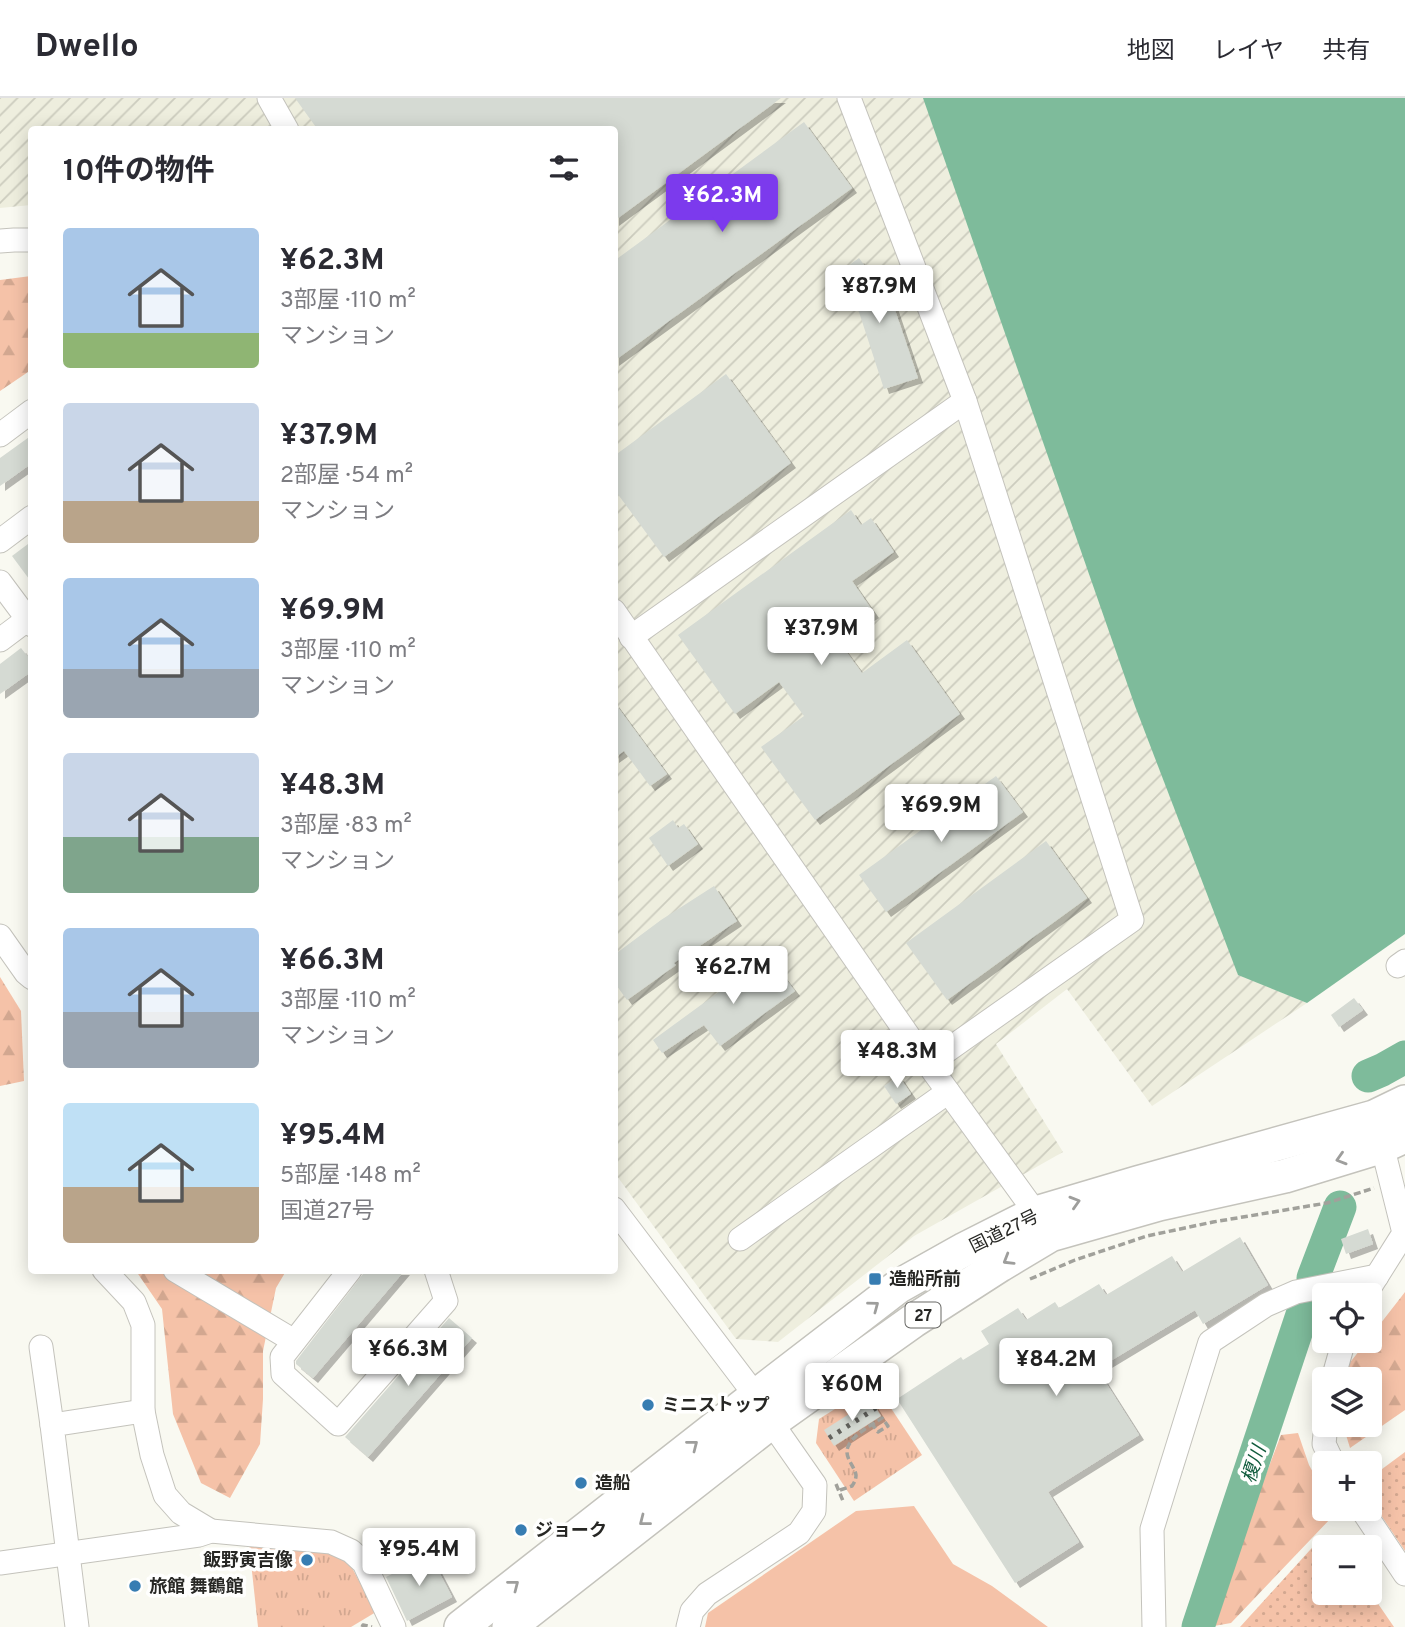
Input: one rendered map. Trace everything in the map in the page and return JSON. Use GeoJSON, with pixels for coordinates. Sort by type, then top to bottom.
{"type":"FeatureCollection","features":[{"type":"Feature","properties":{"kind":"highway","name":"国道27号"},"geometry":{"type":"LineString","coordinates":[[509,1627],[763,1409],[899,1286],[965,1249],[1043,1224],[1138,1183],[1387,1133],[1405,1102]]}},
{"type":"Feature","properties":{"kind":"highway","name":"国道27号"},"geometry":{"type":"LineString","coordinates":[[461,1627],[763,1409]]}},
{"type":"Feature","properties":{"kind":"street"},"geometry":{"type":"LineString","coordinates":[[269,98],[286,126]]}},
{"type":"Feature","properties":{"kind":"street"},"geometry":{"type":"LineString","coordinates":[[849,98],[965,401],[1132,920],[928,1064]]}},
{"type":"Feature","properties":{"kind":"street"},"geometry":{"type":"LineString","coordinates":[[0,241],[28,240]]}},
{"type":"Feature","properties":{"kind":"street"},"geometry":{"type":"LineString","coordinates":[[631,637],[965,401]]}},
{"type":"Feature","properties":{"kind":"street"},"geometry":{"type":"LineString","coordinates":[[0,435],[28,414]]}},
{"type":"Feature","properties":{"kind":"street"},"geometry":{"type":"LineString","coordinates":[[0,541],[28,520]]}},
{"type":"Feature","properties":{"kind":"street"},"geometry":{"type":"LineString","coordinates":[[0,582],[28,617]]}},
{"type":"Feature","properties":{"kind":"street"},"geometry":{"type":"LineString","coordinates":[[618,617],[928,1064],[1043,1224]]}},
{"type":"Feature","properties":{"kind":"street"},"geometry":{"type":"LineString","coordinates":[[0,640],[28,621]]}},
{"type":"Feature","properties":{"kind":"street"},"geometry":{"type":"LineString","coordinates":[[0,936],[28,975]]}},
{"type":"Feature","properties":{"kind":"street"},"geometry":{"type":"LineString","coordinates":[[740,1239],[948,1092]]}},
{"type":"Feature","properties":{"kind":"street"},"geometry":{"type":"LineString","coordinates":[[1372,1283],[1404,1233],[1391,1182],[1387,1133]]}},
{"type":"Feature","properties":{"kind":"street"},"geometry":{"type":"LineString","coordinates":[[618,1214],[763,1409],[815,1485],[814,1511],[799,1533],[707,1594],[692,1611],[688,1627]]}},
{"type":"Feature","properties":{"kind":"street"},"geometry":{"type":"LineString","coordinates":[[108,1274],[134,1302],[143,1325],[143,1411],[152,1455],[165,1495],[181,1513],[211,1531]]}},
{"type":"Feature","properties":{"kind":"street"},"geometry":{"type":"LineString","coordinates":[[182,1274],[294,1341]]}},
{"type":"Feature","properties":{"kind":"street"},"geometry":{"type":"LineString","coordinates":[[347,1274],[282,1357],[283,1374],[338,1424],[446,1301],[437,1274]]}},
{"type":"Feature","properties":{"kind":"street"},"geometry":{"type":"LineString","coordinates":[[1154,1627],[1152,1529],[1210,1342],[1266,1305],[1296,1292],[1312,1291]]}},
{"type":"Feature","properties":{"kind":"street"},"geometry":{"type":"LineString","coordinates":[[41,1347],[77,1627]]}},
{"type":"Feature","properties":{"kind":"street"},"geometry":{"type":"LineString","coordinates":[[52,1425],[143,1411]]}},
{"type":"Feature","properties":{"kind":"street"},"geometry":{"type":"LineString","coordinates":[[1370,1521],[1405,1574]]}},
{"type":"Feature","properties":{"kind":"street"},"geometry":{"type":"LineString","coordinates":[[0,1563],[199,1535],[211,1531],[331,1542],[351,1551],[364,1563],[394,1627]]}},
{"type":"Feature","properties":{"kind":"path"},"geometry":{"type":"LineString","coordinates":[[1027,1280],[1075,1260],[1147,1236],[1327,1203],[1391,1182]]}},
{"type":"Feature","properties":{"kind":"path"},"geometry":{"type":"LineString","coordinates":[[839,1490],[852,1486],[855,1480],[856,1474],[847,1455],[852,1439],[872,1424],[883,1418],[888,1426],[878,1432],[872,1424]]}},
{"type":"Feature","properties":{"kind":"path"},"geometry":{"type":"LineString","coordinates":[[833,1480],[843,1501]]}},
{"type":"Feature","properties":{"kind":"path"},"geometry":{"type":"LineString","coordinates":[[362,1627],[372,1627]]}},
{"type":"Feature","properties":{"kind":"shaded area"},"geometry":{"type":"Polygon","coordinates":[[[0,98],[926,98],[1238,974],[1307,1003],[1152,1106],[1067,989],[996,1044],[1063,1152],[914,1236],[778,1342],[736,1339],[618,1177],[618,126],[28,126],[28,205],[0,208],[0,98]]]}},
{"type":"Feature","properties":{"kind":"shaded area"},"geometry":{"type":"Polygon","coordinates":[[[923,98],[1405,98],[1405,934],[1307,1003],[1238,975],[1135,706],[923,98]]]}},
{"type":"Feature","properties":{"kind":"green space"},"geometry":{"type":"Polygon","coordinates":[[[28,276],[28,372],[0,391],[0,280],[28,276]]]}},
{"type":"Feature","properties":{"kind":"green space"},"geometry":{"type":"Polygon","coordinates":[[[0,977],[21,1011],[24,1081],[0,1086],[0,977]]]}},
{"type":"Feature","properties":{"kind":"green space"},"geometry":{"type":"Polygon","coordinates":[[[138,1274],[284,1274],[276,1288],[263,1351],[260,1444],[230,1498],[201,1483],[173,1414],[162,1309],[138,1274]]]}},
{"type":"Feature","properties":{"kind":"green space"},"geometry":{"type":"Polygon","coordinates":[[[1405,1292],[1405,1410],[1382,1426],[1382,1367],[1348,1367],[1358,1353],[1382,1353],[1382,1322],[1405,1292]]]}},
{"type":"Feature","properties":{"kind":"green space"},"geometry":{"type":"Polygon","coordinates":[[[875,1384],[922,1455],[854,1501],[816,1443],[819,1419],[875,1384]]]}},
{"type":"Feature","properties":{"kind":"green space"},"geometry":{"type":"Polygon","coordinates":[[[1298,1433],[1312,1470],[1312,1521],[1328,1521],[1231,1623],[1214,1626],[1228,1574],[1281,1435],[1298,1433]]]}},
{"type":"Feature","properties":{"kind":"green space"},"geometry":{"type":"Polygon","coordinates":[[[1347,1437],[1366,1437],[1350,1448],[1347,1437]]]}},
{"type":"Feature","properties":{"kind":"green space"},"geometry":{"type":"Polygon","coordinates":[[[1405,1452],[1405,1551],[1382,1517],[1382,1469],[1405,1452]]]}},
{"type":"Feature","properties":{"kind":"green space"},"geometry":{"type":"Polygon","coordinates":[[[914,1506],[953,1564],[992,1586],[1048,1627],[705,1627],[708,1613],[856,1511],[914,1506]]]}},
{"type":"Feature","properties":{"kind":"green space"},"geometry":{"type":"Polygon","coordinates":[[[249,1544],[345,1555],[376,1612],[351,1627],[258,1627],[249,1544]]]}},
{"type":"Feature","properties":{"kind":"green space"},"geometry":{"type":"Polygon","coordinates":[[[1312,1548],[1312,1605],[1379,1605],[1394,1627],[1240,1627],[1312,1548]]]}},
{"type":"Feature","properties":{"kind":"building"},"geometry":{"type":"Polygon","coordinates":[[[295,98],[781,98],[618,218],[618,126],[315,126],[295,98]]]}},
{"type":"Feature","properties":{"kind":"building"},"geometry":{"type":"Polygon","coordinates":[[[804,122],[852,188],[618,358],[618,258],[804,122]]]}},
{"type":"Feature","properties":{"kind":"building"},"geometry":{"type":"Polygon","coordinates":[[[859,258],[893,304],[918,378],[884,389],[859,312],[833,277],[859,258]]]}},
{"type":"Feature","properties":{"kind":"building"},"geometry":{"type":"Polygon","coordinates":[[[726,374],[791,463],[664,557],[618,494],[618,453],[726,374]]]}},
{"type":"Feature","properties":{"kind":"building"},"geometry":{"type":"Polygon","coordinates":[[[28,438],[28,466],[0,486],[0,458],[28,438]]]}},
{"type":"Feature","properties":{"kind":"building"},"geometry":{"type":"Polygon","coordinates":[[[851,510],[861,525],[871,518],[894,552],[852,581],[874,613],[837,639],[862,673],[907,640],[960,714],[815,820],[761,747],[804,716],[779,682],[735,714],[678,635],[851,510]]]}},
{"type":"Feature","properties":{"kind":"building"},"geometry":{"type":"Polygon","coordinates":[[[28,544],[28,578],[12,556],[28,544]]]}},
{"type":"Feature","properties":{"kind":"building"},"geometry":{"type":"Polygon","coordinates":[[[21,648],[28,657],[28,674],[0,694],[0,664],[21,648]]]}},
{"type":"Feature","properties":{"kind":"building"},"geometry":{"type":"Polygon","coordinates":[[[618,707],[667,774],[650,786],[624,751],[618,755],[618,707]]]}},
{"type":"Feature","properties":{"kind":"building"},"geometry":{"type":"Polygon","coordinates":[[[996,776],[1023,812],[886,912],[859,875],[996,776]]]}},
{"type":"Feature","properties":{"kind":"building"},"geometry":{"type":"Polygon","coordinates":[[[673,820],[678,828],[684,824],[698,844],[668,866],[649,838],[673,820]]]}},
{"type":"Feature","properties":{"kind":"building"},"geometry":{"type":"Polygon","coordinates":[[[1046,841],[1087,898],[947,1000],[906,943],[1046,841]]]}},
{"type":"Feature","properties":{"kind":"building"},"geometry":{"type":"Polygon","coordinates":[[[714,886],[737,921],[674,963],[676,965],[627,1000],[618,988],[618,952],[714,886]]]}},
{"type":"Feature","properties":{"kind":"building"},"geometry":{"type":"Polygon","coordinates":[[[768,956],[795,991],[720,1046],[704,1025],[662,1053],[653,1040],[768,956]]]}},
{"type":"Feature","properties":{"kind":"building"},"geometry":{"type":"Polygon","coordinates":[[[1354,998],[1363,1010],[1339,1027],[1331,1015],[1354,998]]]}},
{"type":"Feature","properties":{"kind":"building"},"geometry":{"type":"Polygon","coordinates":[[[899,1076],[911,1094],[896,1104],[884,1086],[899,1076]]]}},
{"type":"Feature","properties":{"kind":"building"},"geometry":{"type":"Polygon","coordinates":[[[1368,1229],[1373,1244],[1346,1254],[1341,1239],[1368,1229]]]}},
{"type":"Feature","properties":{"kind":"building"},"geometry":{"type":"Polygon","coordinates":[[[1240,1237],[1268,1285],[1203,1324],[1195,1310],[1097,1369],[1139,1435],[1048,1492],[1079,1542],[1015,1583],[897,1399],[961,1357],[963,1360],[989,1344],[981,1331],[1018,1308],[1026,1320],[1055,1302],[1059,1308],[1099,1284],[1106,1295],[1172,1256],[1182,1272],[1240,1237]]]}},
{"type":"Feature","properties":{"kind":"building"},"geometry":{"type":"Polygon","coordinates":[[[363,1274],[402,1274],[313,1378],[296,1364],[363,1274]]]}},
{"type":"Feature","properties":{"kind":"building"},"geometry":{"type":"Polygon","coordinates":[[[449,1318],[472,1338],[368,1457],[345,1437],[449,1318]]]}},
{"type":"Feature","properties":{"kind":"building"},"geometry":{"type":"Polygon","coordinates":[[[871,1400],[881,1416],[834,1446],[824,1430],[871,1400]]]}},
{"type":"Feature","properties":{"kind":"building"},"geometry":{"type":"Polygon","coordinates":[[[430,1555],[452,1597],[407,1621],[386,1577],[430,1555]]]}},
{"type":"Feature","properties":{"kind":"waterway","name":"榎川"},"geometry":{"type":"LineString","coordinates":[[1368,1076],[1405,1057]]}},
{"type":"Feature","properties":{"kind":"waterway","name":"榎川"},"geometry":{"type":"LineString","coordinates":[[1313,1278],[1340,1207]]}},
{"type":"Feature","properties":{"kind":"waterway","name":"榎川"},"geometry":{"type":"LineString","coordinates":[[1198,1627],[1307,1300]]}},
{"type":"Feature","properties":{"kind":"railway"},"geometry":{"type":"LineString","coordinates":[[829,1438],[876,1408]]}},
{"type":"Feature","properties":{"kind":"place","name":"造船所前"},"geometry":{"type":"Point","coordinates":[875,1279]}},
{"type":"Feature","properties":{"kind":"place","name":"ミニストップ"},"geometry":{"type":"Point","coordinates":[648,1405]}},
{"type":"Feature","properties":{"kind":"place","name":"造船"},"geometry":{"type":"Point","coordinates":[581,1483]}},
{"type":"Feature","properties":{"kind":"place","name":"ジョーク"},"geometry":{"type":"Point","coordinates":[521,1530]}},
{"type":"Feature","properties":{"kind":"place","name":"飯野寅吉像"},"geometry":{"type":"Point","coordinates":[307,1560]}},
{"type":"Feature","properties":{"kind":"place","name":"旅館 舞鶴館"},"geometry":{"type":"Point","coordinates":[135,1586]}}]}
